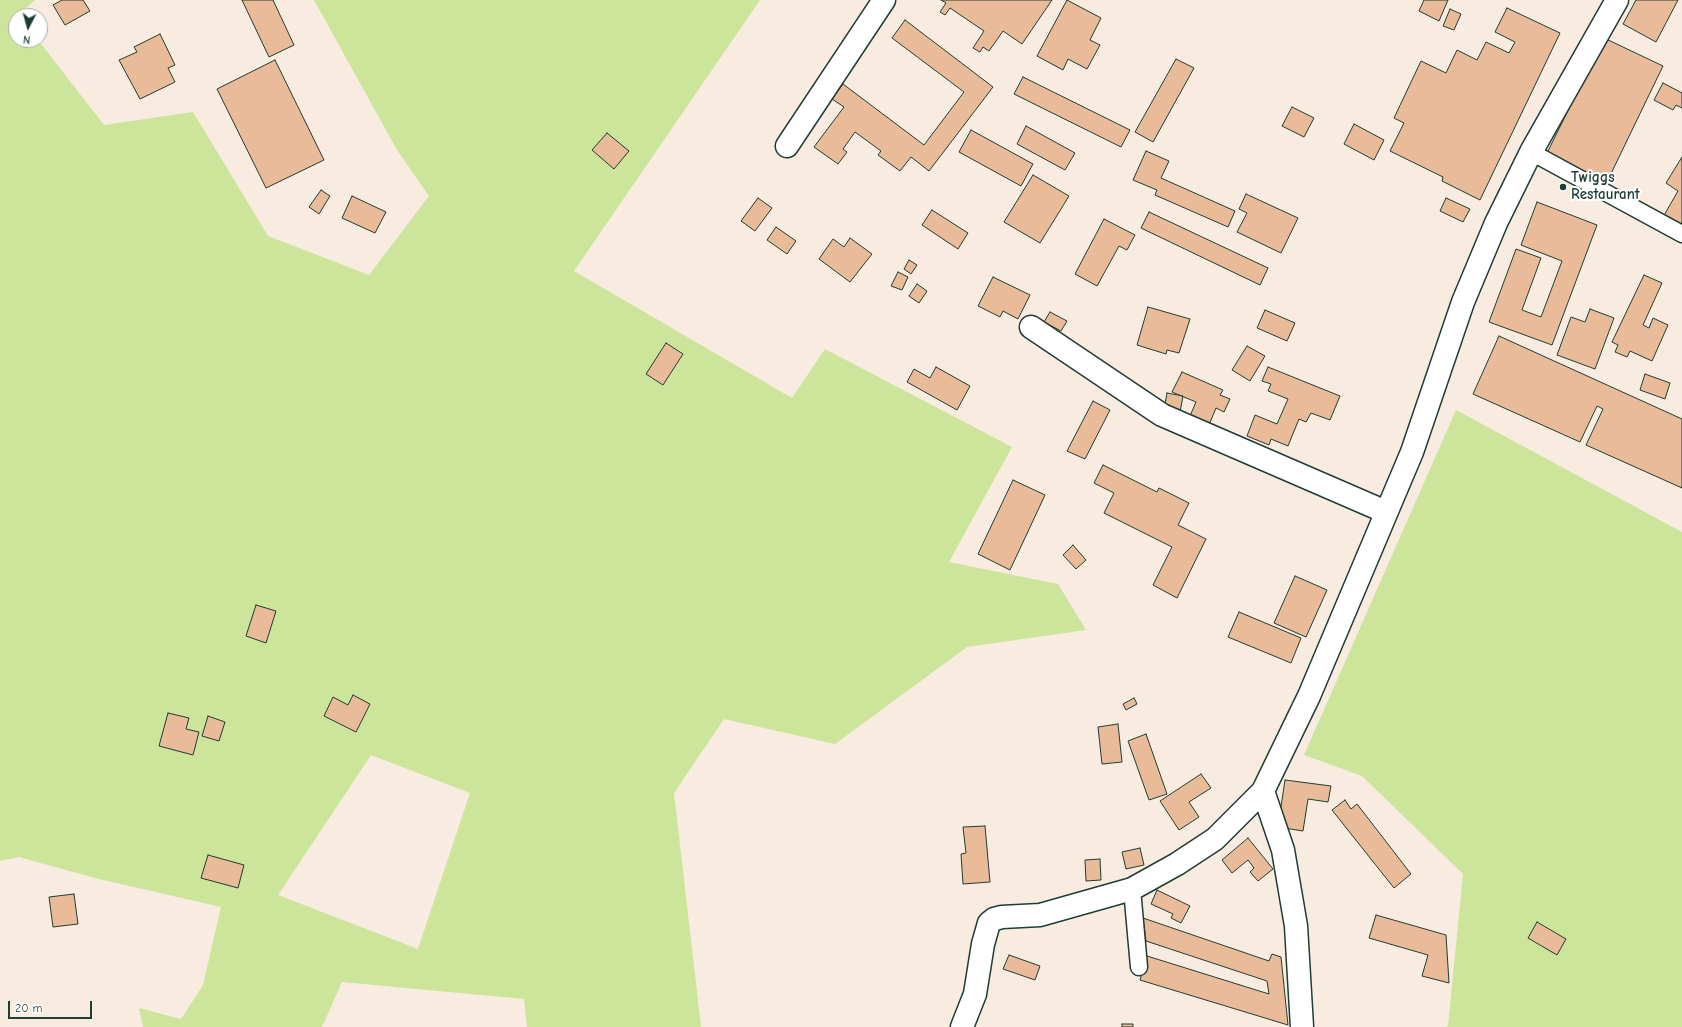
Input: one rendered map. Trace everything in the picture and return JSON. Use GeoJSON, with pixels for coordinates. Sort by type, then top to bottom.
{"type":"FeatureCollection","features":[{"type":"Feature","properties":{"kind":"street"},"geometry":{"type":"LineString","coordinates":[[787,146],[884,0]]}},
{"type":"Feature","properties":{"kind":"street"},"geometry":{"type":"LineString","coordinates":[[962,1027],[975,994],[983,944],[989,923],[994,919],[1002,917],[1040,915],[1132,889],[1177,864],[1215,839],[1263,792],[1309,696],[1412,452],[1463,302],[1496,223],[1531,152],[1617,0]]}},
{"type":"Feature","properties":{"kind":"street"},"geometry":{"type":"LineString","coordinates":[[1030,327],[1162,415],[1386,512]]}},
{"type":"Feature","properties":{"kind":"street"},"geometry":{"type":"LineString","coordinates":[[1263,792],[1283,850],[1296,926],[1302,1027]]}},
{"type":"Feature","properties":{"kind":"lane"},"geometry":{"type":"LineString","coordinates":[[1531,152],[1682,234]]}},
{"type":"Feature","properties":{"kind":"lane"},"geometry":{"type":"LineString","coordinates":[[1132,889],[1139,967]]}},
{"type":"Feature","properties":{"kind":"green space"},"geometry":{"type":"Polygon","coordinates":[[[0,0],[35,0],[26,8],[8,8],[8,48],[44,48],[104,125],[193,112],[268,236],[369,275],[429,196],[397,150],[314,0],[760,0],[574,271],[792,398],[825,349],[1012,447],[949,562],[1058,584],[1086,630],[967,647],[835,744],[724,719],[674,793],[701,1027],[527,1027],[524,999],[342,982],[322,1027],[143,1027],[139,1008],[181,1019],[203,985],[221,907],[99,879],[19,857],[0,861],[0,0]],[[371,755],[278,895],[418,949],[470,793],[371,755]]]}},
{"type":"Feature","properties":{"kind":"green space"},"geometry":{"type":"Polygon","coordinates":[[[1456,410],[1682,532],[1682,1027],[1445,1027],[1448,1026],[1463,874],[1362,776],[1304,755],[1456,410]]]}},
{"type":"Feature","properties":{"kind":"building"},"geometry":{"type":"Polygon","coordinates":[[[62,0],[83,0],[90,11],[65,25],[53,5],[62,0]]]}},
{"type":"Feature","properties":{"kind":"building"},"geometry":{"type":"Polygon","coordinates":[[[242,0],[273,0],[294,45],[269,57],[242,0]]]}},
{"type":"Feature","properties":{"kind":"building"},"geometry":{"type":"Polygon","coordinates":[[[941,0],[1052,0],[1022,44],[1003,31],[989,51],[983,47],[980,52],[973,48],[984,31],[950,8],[945,15],[940,12],[946,3],[941,0]]]}},
{"type":"Feature","properties":{"kind":"building"},"geometry":{"type":"Polygon","coordinates":[[[1067,0],[1101,18],[1090,40],[1100,45],[1087,69],[1068,59],[1063,70],[1037,56],[1067,0]]]}},
{"type":"Feature","properties":{"kind":"building"},"geometry":{"type":"Polygon","coordinates":[[[1424,0],[1448,0],[1439,21],[1419,11],[1424,0]]]}},
{"type":"Feature","properties":{"kind":"building"},"geometry":{"type":"Polygon","coordinates":[[[1636,0],[1678,0],[1656,42],[1623,24],[1636,0]]]}},
{"type":"Feature","properties":{"kind":"building"},"geometry":{"type":"Polygon","coordinates":[[[1507,8],[1560,33],[1480,200],[1442,181],[1443,177],[1390,151],[1404,123],[1394,118],[1421,61],[1446,73],[1457,50],[1477,60],[1486,42],[1509,53],[1515,42],[1495,32],[1507,8]]]}},
{"type":"Feature","properties":{"kind":"building"},"geometry":{"type":"Polygon","coordinates":[[[1450,9],[1461,14],[1454,30],[1443,26],[1450,9]]]}},
{"type":"Feature","properties":{"kind":"building"},"geometry":{"type":"Polygon","coordinates":[[[905,20],[993,87],[929,171],[911,157],[900,171],[878,155],[881,151],[855,132],[843,149],[847,152],[838,164],[814,147],[844,107],[832,99],[843,84],[924,145],[964,92],[892,38],[905,20]]]}},
{"type":"Feature","properties":{"kind":"building"},"geometry":{"type":"Polygon","coordinates":[[[160,34],[175,65],[168,68],[175,82],[140,99],[119,60],[137,52],[134,47],[160,34]]]}},
{"type":"Feature","properties":{"kind":"building"},"geometry":{"type":"Polygon","coordinates":[[[1604,38],[1663,66],[1606,184],[1546,155],[1604,38]]]}},
{"type":"Feature","properties":{"kind":"building"},"geometry":{"type":"Polygon","coordinates":[[[1176,59],[1194,68],[1153,142],[1135,132],[1176,59]]]}},
{"type":"Feature","properties":{"kind":"building"},"geometry":{"type":"Polygon","coordinates":[[[275,60],[324,160],[266,188],[217,89],[275,60]]]}},
{"type":"Feature","properties":{"kind":"building"},"geometry":{"type":"Polygon","coordinates":[[[1023,77],[1130,130],[1121,147],[1014,94],[1023,77]]]}},
{"type":"Feature","properties":{"kind":"building"},"geometry":{"type":"Polygon","coordinates":[[[1663,83],[1682,93],[1682,108],[1676,105],[1673,110],[1654,100],[1663,83]]]}},
{"type":"Feature","properties":{"kind":"building"},"geometry":{"type":"Polygon","coordinates":[[[1292,107],[1314,118],[1304,137],[1282,126],[1292,107]]]}},
{"type":"Feature","properties":{"kind":"building"},"geometry":{"type":"Polygon","coordinates":[[[1354,124],[1384,140],[1374,160],[1344,144],[1354,124]]]}},
{"type":"Feature","properties":{"kind":"building"},"geometry":{"type":"Polygon","coordinates":[[[1026,126],[1075,153],[1065,170],[1017,144],[1026,126]]]}},
{"type":"Feature","properties":{"kind":"building"},"geometry":{"type":"Polygon","coordinates":[[[971,130],[1033,164],[1021,186],[959,152],[971,130]]]}},
{"type":"Feature","properties":{"kind":"building"},"geometry":{"type":"Polygon","coordinates":[[[607,133],[629,151],[614,169],[592,150],[607,133]]]}},
{"type":"Feature","properties":{"kind":"building"},"geometry":{"type":"Polygon","coordinates":[[[1146,151],[1169,161],[1161,178],[1235,211],[1228,227],[1155,195],[1157,190],[1133,180],[1146,151]]]}},
{"type":"Feature","properties":{"kind":"building"},"geometry":{"type":"Polygon","coordinates":[[[1682,157],[1682,228],[1663,217],[1678,191],[1666,183],[1682,157]]]}},
{"type":"Feature","properties":{"kind":"building"},"geometry":{"type":"Polygon","coordinates":[[[1033,175],[1069,196],[1040,243],[1004,222],[1033,175]]]}},
{"type":"Feature","properties":{"kind":"building"},"geometry":{"type":"Polygon","coordinates":[[[321,190],[330,196],[319,214],[309,207],[321,190]]]}},
{"type":"Feature","properties":{"kind":"building"},"geometry":{"type":"Polygon","coordinates":[[[1246,194],[1298,218],[1281,253],[1237,232],[1247,213],[1239,209],[1246,194]]]}},
{"type":"Feature","properties":{"kind":"building"},"geometry":{"type":"Polygon","coordinates":[[[352,196],[386,212],[375,233],[342,218],[352,196]]]}},
{"type":"Feature","properties":{"kind":"building"},"geometry":{"type":"Polygon","coordinates":[[[758,198],[772,208],[755,231],[741,221],[758,198]]]}},
{"type":"Feature","properties":{"kind":"building"},"geometry":{"type":"Polygon","coordinates":[[[1446,198],[1470,209],[1463,222],[1440,211],[1446,198]]]}},
{"type":"Feature","properties":{"kind":"building"},"geometry":{"type":"Polygon","coordinates":[[[1537,202],[1597,225],[1552,345],[1489,322],[1516,249],[1541,258],[1522,310],[1541,317],[1562,261],[1521,245],[1537,202]]]}},
{"type":"Feature","properties":{"kind":"building"},"geometry":{"type":"Polygon","coordinates":[[[932,210],[968,233],[958,249],[922,225],[932,210]]]}},
{"type":"Feature","properties":{"kind":"building"},"geometry":{"type":"Polygon","coordinates":[[[1149,212],[1268,268],[1260,285],[1141,228],[1149,212]]]}},
{"type":"Feature","properties":{"kind":"building"},"geometry":{"type":"Polygon","coordinates":[[[1104,219],[1135,235],[1127,250],[1119,246],[1097,286],[1075,274],[1104,219]]]}},
{"type":"Feature","properties":{"kind":"building"},"geometry":{"type":"Polygon","coordinates":[[[776,227],[796,241],[787,254],[767,240],[776,227]]]}},
{"type":"Feature","properties":{"kind":"building"},"geometry":{"type":"Polygon","coordinates":[[[850,238],[872,254],[850,282],[819,259],[833,239],[844,247],[850,238]]]}},
{"type":"Feature","properties":{"kind":"building"},"geometry":{"type":"Polygon","coordinates":[[[909,260],[917,265],[911,274],[904,269],[909,260]]]}},
{"type":"Feature","properties":{"kind":"building"},"geometry":{"type":"Polygon","coordinates":[[[898,272],[908,277],[902,290],[891,286],[898,272]]]}},
{"type":"Feature","properties":{"kind":"building"},"geometry":{"type":"Polygon","coordinates":[[[1644,275],[1662,283],[1643,325],[1649,328],[1653,318],[1668,325],[1652,361],[1630,351],[1627,357],[1615,352],[1618,345],[1612,342],[1644,275]]]}},
{"type":"Feature","properties":{"kind":"building"},"geometry":{"type":"Polygon","coordinates":[[[993,277],[1030,295],[1018,319],[1003,311],[1000,317],[978,306],[993,277]]]}},
{"type":"Feature","properties":{"kind":"building"},"geometry":{"type":"Polygon","coordinates":[[[917,284],[927,291],[919,303],[909,296],[917,284]]]}},
{"type":"Feature","properties":{"kind":"building"},"geometry":{"type":"Polygon","coordinates":[[[1148,307],[1190,319],[1179,353],[1167,350],[1166,354],[1137,345],[1148,307]]]}},
{"type":"Feature","properties":{"kind":"building"},"geometry":{"type":"Polygon","coordinates":[[[1590,309],[1614,318],[1595,369],[1557,355],[1571,317],[1585,322],[1590,309]]]}},
{"type":"Feature","properties":{"kind":"building"},"geometry":{"type":"Polygon","coordinates":[[[1265,310],[1295,323],[1287,341],[1257,328],[1265,310]]]}},
{"type":"Feature","properties":{"kind":"building"},"geometry":{"type":"Polygon","coordinates":[[[1050,312],[1067,321],[1061,331],[1044,322],[1050,312]]]}},
{"type":"Feature","properties":{"kind":"building"},"geometry":{"type":"Polygon","coordinates":[[[1499,336],[1682,419],[1682,488],[1586,445],[1603,409],[1597,406],[1580,442],[1473,394],[1499,336]]]}},
{"type":"Feature","properties":{"kind":"building"},"geometry":{"type":"Polygon","coordinates":[[[666,343],[683,354],[663,385],[646,374],[666,343]]]}},
{"type":"Feature","properties":{"kind":"building"},"geometry":{"type":"Polygon","coordinates":[[[1247,346],[1265,356],[1250,381],[1232,370],[1247,346]]]}},
{"type":"Feature","properties":{"kind":"building"},"geometry":{"type":"Polygon","coordinates":[[[936,367],[970,386],[957,410],[907,382],[914,369],[930,378],[936,367]]]}},
{"type":"Feature","properties":{"kind":"building"},"geometry":{"type":"Polygon","coordinates":[[[1268,367],[1340,396],[1330,420],[1311,413],[1306,422],[1299,419],[1288,446],[1271,439],[1269,445],[1247,436],[1255,415],[1277,424],[1288,399],[1268,391],[1271,384],[1262,381],[1268,367]]]}},
{"type":"Feature","properties":{"kind":"building"},"geometry":{"type":"Polygon","coordinates":[[[1182,372],[1223,390],[1220,395],[1230,399],[1224,412],[1216,408],[1206,432],[1187,423],[1196,402],[1172,392],[1182,372]]]}},
{"type":"Feature","properties":{"kind":"building"},"geometry":{"type":"Polygon","coordinates":[[[1645,374],[1670,383],[1665,399],[1640,390],[1645,374]]]}},
{"type":"Feature","properties":{"kind":"building"},"geometry":{"type":"Polygon","coordinates":[[[1167,393],[1183,396],[1180,412],[1163,415],[1167,393]]]}},
{"type":"Feature","properties":{"kind":"building"},"geometry":{"type":"Polygon","coordinates":[[[1093,401],[1110,410],[1085,459],[1067,451],[1093,401]]]}},
{"type":"Feature","properties":{"kind":"building"},"geometry":{"type":"Polygon","coordinates":[[[1103,465],[1157,492],[1159,488],[1189,503],[1178,525],[1206,539],[1177,598],[1153,585],[1172,547],[1104,513],[1114,493],[1094,483],[1103,465]]]}},
{"type":"Feature","properties":{"kind":"building"},"geometry":{"type":"Polygon","coordinates":[[[1013,480],[1045,495],[1010,570],[978,554],[1013,480]]]}},
{"type":"Feature","properties":{"kind":"building"},"geometry":{"type":"Polygon","coordinates":[[[1073,545],[1086,560],[1076,569],[1063,555],[1073,545]]]}},
{"type":"Feature","properties":{"kind":"building"},"geometry":{"type":"Polygon","coordinates":[[[1295,576],[1327,590],[1306,637],[1274,623],[1295,576]]]}},
{"type":"Feature","properties":{"kind":"building"},"geometry":{"type":"Polygon","coordinates":[[[256,605],[276,611],[266,643],[246,636],[256,605]]]}},
{"type":"Feature","properties":{"kind":"building"},"geometry":{"type":"Polygon","coordinates":[[[1239,612],[1301,638],[1291,663],[1228,637],[1239,612]]]}},
{"type":"Feature","properties":{"kind":"building"},"geometry":{"type":"Polygon","coordinates":[[[353,695],[370,704],[356,732],[324,716],[333,697],[348,705],[353,695]]]}},
{"type":"Feature","properties":{"kind":"building"},"geometry":{"type":"Polygon","coordinates":[[[1134,698],[1137,704],[1126,710],[1123,704],[1134,698]]]}},
{"type":"Feature","properties":{"kind":"building"},"geometry":{"type":"Polygon","coordinates":[[[168,713],[189,718],[186,729],[199,732],[193,755],[159,746],[168,713]]]}},
{"type":"Feature","properties":{"kind":"building"},"geometry":{"type":"Polygon","coordinates":[[[208,716],[225,722],[219,741],[202,736],[208,716]]]}},
{"type":"Feature","properties":{"kind":"building"},"geometry":{"type":"Polygon","coordinates":[[[1118,724],[1122,762],[1102,764],[1098,727],[1118,724]]]}},
{"type":"Feature","properties":{"kind":"building"},"geometry":{"type":"Polygon","coordinates":[[[1146,734],[1167,794],[1149,800],[1128,741],[1146,734]]]}},
{"type":"Feature","properties":{"kind":"building"},"geometry":{"type":"Polygon","coordinates":[[[1201,774],[1211,788],[1189,802],[1199,817],[1179,830],[1160,801],[1201,774]]]}},
{"type":"Feature","properties":{"kind":"building"},"geometry":{"type":"Polygon","coordinates":[[[1285,780],[1331,786],[1328,802],[1308,799],[1303,831],[1278,827],[1285,780]]]}},
{"type":"Feature","properties":{"kind":"building"},"geometry":{"type":"Polygon","coordinates":[[[1345,800],[1351,809],[1357,804],[1411,874],[1394,888],[1332,810],[1345,800]]]}},
{"type":"Feature","properties":{"kind":"building"},"geometry":{"type":"Polygon","coordinates":[[[985,826],[990,882],[963,884],[961,854],[966,853],[963,827],[985,826]]]}},
{"type":"Feature","properties":{"kind":"building"},"geometry":{"type":"Polygon","coordinates":[[[1248,838],[1273,869],[1258,881],[1250,872],[1254,868],[1248,860],[1232,873],[1222,860],[1248,838]]]}},
{"type":"Feature","properties":{"kind":"building"},"geometry":{"type":"Polygon","coordinates":[[[1140,848],[1144,865],[1126,869],[1122,852],[1140,848]]]}},
{"type":"Feature","properties":{"kind":"building"},"geometry":{"type":"Polygon","coordinates":[[[208,855],[244,865],[238,888],[201,878],[208,855]]]}},
{"type":"Feature","properties":{"kind":"building"},"geometry":{"type":"Polygon","coordinates":[[[1100,859],[1101,880],[1086,881],[1085,860],[1100,859]]]}},
{"type":"Feature","properties":{"kind":"building"},"geometry":{"type":"Polygon","coordinates":[[[1157,890],[1190,906],[1181,923],[1171,918],[1173,914],[1151,904],[1157,890]]]}},
{"type":"Feature","properties":{"kind":"building"},"geometry":{"type":"Polygon","coordinates":[[[74,894],[78,924],[53,927],[49,897],[74,894]]]}},
{"type":"Feature","properties":{"kind":"building"},"geometry":{"type":"Polygon","coordinates":[[[1376,915],[1446,935],[1449,983],[1422,976],[1428,955],[1369,938],[1376,915]]]}},
{"type":"Feature","properties":{"kind":"building"},"geometry":{"type":"Polygon","coordinates":[[[1143,918],[1269,961],[1272,954],[1281,957],[1288,1025],[1140,980],[1147,956],[1269,994],[1267,981],[1146,941],[1143,918]]]}},
{"type":"Feature","properties":{"kind":"building"},"geometry":{"type":"Polygon","coordinates":[[[1537,922],[1566,939],[1557,955],[1528,938],[1537,922]]]}},
{"type":"Feature","properties":{"kind":"building"},"geometry":{"type":"Polygon","coordinates":[[[1009,955],[1040,966],[1035,980],[1003,969],[1009,955]]]}},
{"type":"Feature","properties":{"kind":"building"},"geometry":{"type":"Polygon","coordinates":[[[1122,1024],[1133,1024],[1133,1027],[1122,1027],[1122,1024]]]}},
{"type":"Feature","properties":{"kind":"place","name":"Twiggs Restaurant"},"geometry":{"type":"Point","coordinates":[1563,187]}}]}
